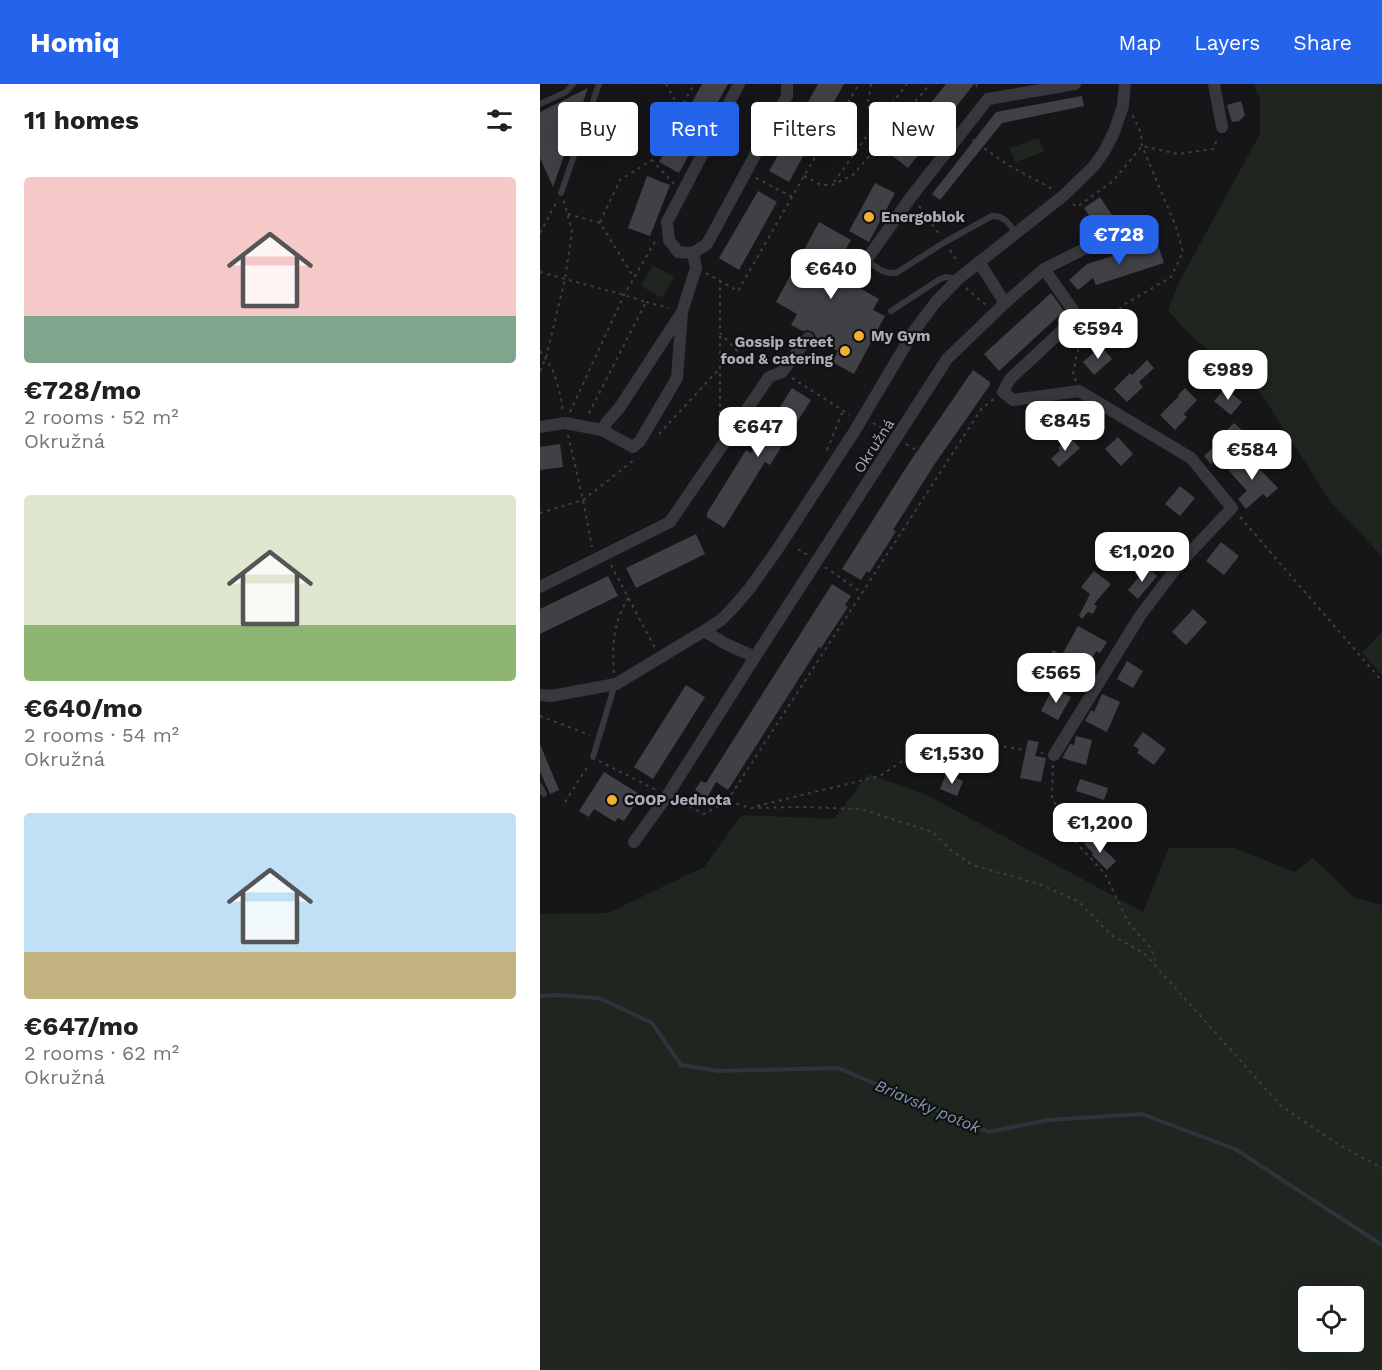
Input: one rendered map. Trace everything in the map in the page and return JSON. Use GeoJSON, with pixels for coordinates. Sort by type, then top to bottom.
{"type":"FeatureCollection","features":[{"type":"Feature","properties":{"kind":"street"},"geometry":{"type":"LineString","coordinates":[[739,84],[667,222],[669,240],[678,252],[693,253],[707,244],[787,96],[787,84]]}},
{"type":"Feature","properties":{"kind":"street"},"geometry":{"type":"LineString","coordinates":[[864,265],[911,197],[988,99],[1075,84]]}},
{"type":"Feature","properties":{"kind":"street","name":"Okružná"},"geometry":{"type":"LineString","coordinates":[[540,695],[551,696],[616,684],[704,632],[733,608],[777,550],[860,421],[914,331],[935,303],[962,284],[979,262],[1063,196],[1093,167],[1114,132],[1123,106],[1125,84]]}},
{"type":"Feature","properties":{"kind":"street"},"geometry":{"type":"LineString","coordinates":[[1214,84],[1222,127]]}},
{"type":"Feature","properties":{"kind":"street","name":"Okružná"},"geometry":{"type":"LineString","coordinates":[[634,842],[667,796],[947,359],[1044,269],[1098,242],[1143,227]]}},
{"type":"Feature","properties":{"kind":"street"},"geometry":{"type":"LineString","coordinates":[[603,430],[621,407],[676,310],[696,268],[693,253]]}},
{"type":"Feature","properties":{"kind":"street"},"geometry":{"type":"LineString","coordinates":[[979,262],[1005,303]]}},
{"type":"Feature","properties":{"kind":"street"},"geometry":{"type":"LineString","coordinates":[[1044,269],[1073,310],[1068,325],[1010,379],[1003,392],[1012,400],[1079,391],[1191,458],[1232,508],[1180,563],[1140,616],[1054,755]]}},
{"type":"Feature","properties":{"kind":"street"},"geometry":{"type":"LineString","coordinates":[[540,426],[565,423],[603,430],[633,447],[640,441],[677,378],[676,310]]}},
{"type":"Feature","properties":{"kind":"street"},"geometry":{"type":"LineString","coordinates":[[540,587],[670,522],[770,377],[782,372],[808,338]]}},
{"type":"Feature","properties":{"kind":"street"},"geometry":{"type":"LineString","coordinates":[[704,632],[755,657]]}},
{"type":"Feature","properties":{"kind":"lane"},"geometry":{"type":"LineString","coordinates":[[540,104],[566,92],[573,84]]}},
{"type":"Feature","properties":{"kind":"lane"},"geometry":{"type":"LineString","coordinates":[[561,193],[599,84]]}},
{"type":"Feature","properties":{"kind":"lane"},"geometry":{"type":"LineString","coordinates":[[864,265],[887,274],[896,273],[992,216],[1004,218],[1016,233]]}},
{"type":"Feature","properties":{"kind":"lane"},"geometry":{"type":"LineString","coordinates":[[891,311],[940,279],[946,277],[962,284]]}},
{"type":"Feature","properties":{"kind":"lane"},"geometry":{"type":"LineString","coordinates":[[593,757],[616,684]]}},
{"type":"Feature","properties":{"kind":"lane"},"geometry":{"type":"LineString","coordinates":[[540,786],[544,794]]}},
{"type":"Feature","properties":{"kind":"path"},"geometry":{"type":"LineString","coordinates":[[666,84],[676,102]]}},
{"type":"Feature","properties":{"kind":"path"},"geometry":{"type":"LineString","coordinates":[[684,102],[694,84]]}},
{"type":"Feature","properties":{"kind":"path"},"geometry":{"type":"LineString","coordinates":[[696,268],[738,291],[859,84]]}},
{"type":"Feature","properties":{"kind":"path"},"geometry":{"type":"LineString","coordinates":[[869,109],[871,84]]}},
{"type":"Feature","properties":{"kind":"path"},"geometry":{"type":"LineString","coordinates":[[893,102],[907,84]]}},
{"type":"Feature","properties":{"kind":"path"},"geometry":{"type":"LineString","coordinates":[[804,176],[821,185],[832,185],[853,175],[930,84]]}},
{"type":"Feature","properties":{"kind":"path"},"geometry":{"type":"LineString","coordinates":[[976,84],[978,90]]}},
{"type":"Feature","properties":{"kind":"path"},"geometry":{"type":"LineString","coordinates":[[1079,391],[1072,373],[1078,350],[1125,304],[1171,277],[1182,252],[1176,227],[1142,146],[1142,133],[1138,123],[1123,106]]}},
{"type":"Feature","properties":{"kind":"path"},"geometry":{"type":"LineString","coordinates":[[1142,146],[1178,154],[1213,150],[1222,127]]}},
{"type":"Feature","properties":{"kind":"path"},"geometry":{"type":"LineString","coordinates":[[832,185],[869,133]]}},
{"type":"Feature","properties":{"kind":"path"},"geometry":{"type":"LineString","coordinates":[[969,138],[1008,165],[1051,188],[1077,207],[1113,181],[1142,146]]}},
{"type":"Feature","properties":{"kind":"path"},"geometry":{"type":"LineString","coordinates":[[600,223],[620,180],[652,160],[654,156]]}},
{"type":"Feature","properties":{"kind":"path"},"geometry":{"type":"LineString","coordinates":[[652,160],[682,193]]}},
{"type":"Feature","properties":{"kind":"path"},"geometry":{"type":"LineString","coordinates":[[746,173],[792,197]]}},
{"type":"Feature","properties":{"kind":"path"},"geometry":{"type":"LineString","coordinates":[[540,371],[546,358],[565,279],[572,231],[561,193]]}},
{"type":"Feature","properties":{"kind":"path"},"geometry":{"type":"LineString","coordinates":[[540,233],[561,193]]}},
{"type":"Feature","properties":{"kind":"path"},"geometry":{"type":"LineString","coordinates":[[911,197],[945,242],[959,266]]}},
{"type":"Feature","properties":{"kind":"path"},"geometry":{"type":"LineString","coordinates":[[568,214],[600,223],[634,277]]}},
{"type":"Feature","properties":{"kind":"path"},"geometry":{"type":"LineString","coordinates":[[565,423],[624,295],[656,240]]}},
{"type":"Feature","properties":{"kind":"path"},"geometry":{"type":"LineString","coordinates":[[540,272],[676,310]]}},
{"type":"Feature","properties":{"kind":"path"},"geometry":{"type":"LineString","coordinates":[[719,424],[720,280]]}},
{"type":"Feature","properties":{"kind":"path"},"geometry":{"type":"LineString","coordinates":[[962,284],[995,313]]}},
{"type":"Feature","properties":{"kind":"path"},"geometry":{"type":"LineString","coordinates":[[587,416],[646,302]]}},
{"type":"Feature","properties":{"kind":"path"},"geometry":{"type":"LineString","coordinates":[[720,333],[751,364]]}},
{"type":"Feature","properties":{"kind":"path"},"geometry":{"type":"LineString","coordinates":[[782,372],[860,421]]}},
{"type":"Feature","properties":{"kind":"path"},"geometry":{"type":"LineString","coordinates":[[565,802],[593,757],[704,814],[727,801],[982,408],[1003,392]]}},
{"type":"Feature","properties":{"kind":"path"},"geometry":{"type":"LineString","coordinates":[[825,455],[843,411]]}},
{"type":"Feature","properties":{"kind":"path"},"geometry":{"type":"LineString","coordinates":[[583,500],[592,547]]}},
{"type":"Feature","properties":{"kind":"path"},"geometry":{"type":"LineString","coordinates":[[1232,508],[1382,681]]}},
{"type":"Feature","properties":{"kind":"path"},"geometry":{"type":"LineString","coordinates":[[798,549],[862,593]]}},
{"type":"Feature","properties":{"kind":"path"},"geometry":{"type":"LineString","coordinates":[[611,565],[656,649]]}},
{"type":"Feature","properties":{"kind":"path"},"geometry":{"type":"LineString","coordinates":[[616,684],[613,665],[614,636],[618,619],[628,598]]}},
{"type":"Feature","properties":{"kind":"path"},"geometry":{"type":"LineString","coordinates":[[540,716],[599,738]]}},
{"type":"Feature","properties":{"kind":"path"},"geometry":{"type":"LineString","coordinates":[[751,808],[880,776],[937,738],[952,738],[1054,755],[1052,797],[1072,838],[1105,874],[1128,922],[1149,946],[1154,955],[1156,968]]}},
{"type":"Feature","properties":{"kind":"path"},"geometry":{"type":"LineString","coordinates":[[727,801],[751,808],[861,809],[933,832],[951,850],[972,865],[1039,884],[1078,902],[1111,934],[1143,954],[1281,1106],[1338,1144],[1382,1168]]}},
{"type":"Feature","properties":{"kind":"shaded area"},"geometry":{"type":"Polygon","coordinates":[[[1254,84],[1382,84],[1382,556],[1330,501],[1262,395],[1188,333],[1168,310],[1179,282],[1260,134],[1260,100],[1254,84]]]}},
{"type":"Feature","properties":{"kind":"shaded area"},"geometry":{"type":"Polygon","coordinates":[[[1039,138],[1044,152],[1015,162],[1010,148],[1039,138]]]}},
{"type":"Feature","properties":{"kind":"shaded area"},"geometry":{"type":"Polygon","coordinates":[[[653,265],[674,277],[662,298],[641,286],[653,265]]]}},
{"type":"Feature","properties":{"kind":"shaded area"},"geometry":{"type":"Polygon","coordinates":[[[1382,632],[1382,675],[1362,653],[1382,632]]]}},
{"type":"Feature","properties":{"kind":"shaded area"},"geometry":{"type":"Polygon","coordinates":[[[868,774],[929,796],[1143,912],[1169,848],[1234,848],[1295,872],[1313,858],[1355,898],[1382,905],[1382,1370],[540,1370],[540,914],[608,913],[704,867],[742,815],[834,819],[868,774]]]}},
{"type":"Feature","properties":{"kind":"building"},"geometry":{"type":"Polygon","coordinates":[[[702,84],[728,84],[718,102],[692,102],[702,84]]]}},
{"type":"Feature","properties":{"kind":"building"},"geometry":{"type":"Polygon","coordinates":[[[818,84],[844,84],[834,102],[808,102],[818,84]]]}},
{"type":"Feature","properties":{"kind":"building"},"geometry":{"type":"Polygon","coordinates":[[[946,84],[974,84],[956,107],[956,102],[932,102],[946,84]]]}},
{"type":"Feature","properties":{"kind":"building"},"geometry":{"type":"Polygon","coordinates":[[[588,88],[583,102],[560,102],[588,88]]]}},
{"type":"Feature","properties":{"kind":"building"},"geometry":{"type":"Polygon","coordinates":[[[1082,96],[1084,106],[1002,123],[940,200],[932,194],[996,112],[1082,96]]]}},
{"type":"Feature","properties":{"kind":"building"},"geometry":{"type":"Polygon","coordinates":[[[1241,101],[1245,115],[1239,121],[1232,122],[1227,105],[1241,101]]]}},
{"type":"Feature","properties":{"kind":"building"},"geometry":{"type":"Polygon","coordinates":[[[558,103],[558,156],[564,156],[553,187],[540,158],[540,112],[558,103]]]}},
{"type":"Feature","properties":{"kind":"building"},"geometry":{"type":"Polygon","coordinates":[[[662,156],[688,156],[679,173],[659,162],[662,156]]]}},
{"type":"Feature","properties":{"kind":"building"},"geometry":{"type":"Polygon","coordinates":[[[777,156],[803,156],[789,182],[769,171],[777,156]]]}},
{"type":"Feature","properties":{"kind":"building"},"geometry":{"type":"Polygon","coordinates":[[[893,156],[917,156],[908,168],[893,156]]]}},
{"type":"Feature","properties":{"kind":"building"},"geometry":{"type":"Polygon","coordinates":[[[647,176],[670,185],[650,236],[628,228],[647,176]]]}},
{"type":"Feature","properties":{"kind":"building","name":"Energoblok"},"geometry":{"type":"Polygon","coordinates":[[[875,183],[895,193],[869,242],[849,231],[875,183]]]}},
{"type":"Feature","properties":{"kind":"building"},"geometry":{"type":"Polygon","coordinates":[[[758,191],[777,202],[739,270],[719,258],[758,191]]]}},
{"type":"Feature","properties":{"kind":"building"},"geometry":{"type":"Polygon","coordinates":[[[1100,197],[1114,218],[1098,229],[1084,208],[1100,197]]]}},
{"type":"Feature","properties":{"kind":"building"},"geometry":{"type":"Polygon","coordinates":[[[819,222],[851,240],[833,273],[879,299],[873,310],[885,316],[854,374],[832,362],[838,351],[819,341],[813,332],[803,331],[791,325],[797,314],[776,302],[819,222]]]}},
{"type":"Feature","properties":{"kind":"building"},"geometry":{"type":"Polygon","coordinates":[[[1157,242],[1164,263],[1096,285],[1093,278],[1078,290],[1069,280],[1087,264],[1157,242]]]}},
{"type":"Feature","properties":{"kind":"building"},"geometry":{"type":"Polygon","coordinates":[[[1051,293],[1064,311],[999,371],[984,354],[1051,293]]]}},
{"type":"Feature","properties":{"kind":"building"},"geometry":{"type":"Polygon","coordinates":[[[1101,346],[1112,359],[1094,375],[1083,362],[1101,346]]]}},
{"type":"Feature","properties":{"kind":"building"},"geometry":{"type":"Polygon","coordinates":[[[1147,360],[1154,368],[1139,382],[1143,387],[1127,402],[1114,389],[1147,360]]]}},
{"type":"Feature","properties":{"kind":"building"},"geometry":{"type":"Polygon","coordinates":[[[973,370],[990,382],[990,385],[934,465],[869,573],[867,571],[861,580],[842,569],[907,466],[973,370]]]}},
{"type":"Feature","properties":{"kind":"building"},"geometry":{"type":"Polygon","coordinates":[[[792,388],[811,400],[770,465],[765,462],[724,528],[707,517],[707,513],[746,450],[751,453],[792,388]]]}},
{"type":"Feature","properties":{"kind":"building"},"geometry":{"type":"Polygon","coordinates":[[[1185,388],[1197,400],[1184,414],[1187,417],[1175,430],[1160,415],[1185,388]]]}},
{"type":"Feature","properties":{"kind":"building"},"geometry":{"type":"Polygon","coordinates":[[[1225,388],[1242,402],[1231,415],[1214,401],[1225,388]]]}},
{"type":"Feature","properties":{"kind":"building"},"geometry":{"type":"Polygon","coordinates":[[[1234,423],[1243,431],[1211,464],[1204,456],[1223,438],[1221,436],[1234,423]]]}},
{"type":"Feature","properties":{"kind":"building"},"geometry":{"type":"Polygon","coordinates":[[[1070,437],[1080,448],[1059,467],[1051,459],[1060,450],[1058,448],[1070,437]]]}},
{"type":"Feature","properties":{"kind":"building"},"geometry":{"type":"Polygon","coordinates":[[[1118,437],[1133,454],[1121,466],[1105,449],[1118,437]]]}},
{"type":"Feature","properties":{"kind":"building"},"geometry":{"type":"Polygon","coordinates":[[[560,444],[563,467],[540,470],[540,447],[560,444]]]}},
{"type":"Feature","properties":{"kind":"building"},"geometry":{"type":"Polygon","coordinates":[[[1246,455],[1278,488],[1267,498],[1263,494],[1246,509],[1238,499],[1247,491],[1228,470],[1246,455]]]}},
{"type":"Feature","properties":{"kind":"building"},"geometry":{"type":"Polygon","coordinates":[[[1180,486],[1195,498],[1180,516],[1165,504],[1180,486]]]}},
{"type":"Feature","properties":{"kind":"building"},"geometry":{"type":"Polygon","coordinates":[[[696,534],[705,554],[636,588],[626,568],[696,534]]]}},
{"type":"Feature","properties":{"kind":"building"},"geometry":{"type":"Polygon","coordinates":[[[1221,542],[1239,556],[1224,575],[1206,561],[1221,542]]]}},
{"type":"Feature","properties":{"kind":"building"},"geometry":{"type":"Polygon","coordinates":[[[1147,567],[1157,576],[1138,599],[1128,590],[1147,567]]]}},
{"type":"Feature","properties":{"kind":"building"},"geometry":{"type":"Polygon","coordinates":[[[1094,571],[1111,584],[1094,604],[1097,606],[1093,614],[1088,612],[1082,619],[1079,616],[1090,594],[1081,587],[1094,571]]]}},
{"type":"Feature","properties":{"kind":"building"},"geometry":{"type":"Polygon","coordinates":[[[608,576],[618,596],[540,634],[540,609],[608,576]]]}},
{"type":"Feature","properties":{"kind":"building"},"geometry":{"type":"Polygon","coordinates":[[[832,584],[851,596],[845,605],[848,607],[821,648],[819,647],[728,790],[716,782],[707,798],[695,790],[701,781],[706,783],[832,584]]]}},
{"type":"Feature","properties":{"kind":"building"},"geometry":{"type":"Polygon","coordinates":[[[1193,609],[1207,622],[1186,645],[1172,632],[1193,609]]]}},
{"type":"Feature","properties":{"kind":"building"},"geometry":{"type":"Polygon","coordinates":[[[1078,626],[1107,642],[1100,653],[1096,651],[1081,680],[1059,668],[1060,665],[1048,658],[1053,650],[1062,655],[1078,626]]]}},
{"type":"Feature","properties":{"kind":"building"},"geometry":{"type":"Polygon","coordinates":[[[1127,661],[1143,671],[1133,688],[1117,679],[1127,661]]]}},
{"type":"Feature","properties":{"kind":"building"},"geometry":{"type":"Polygon","coordinates":[[[686,685],[705,697],[653,779],[634,767],[686,685]]]}},
{"type":"Feature","properties":{"kind":"building"},"geometry":{"type":"Polygon","coordinates":[[[1053,688],[1071,697],[1058,720],[1041,711],[1053,688]]]}},
{"type":"Feature","properties":{"kind":"building"},"geometry":{"type":"Polygon","coordinates":[[[1102,694],[1120,702],[1107,732],[1085,721],[1091,710],[1094,712],[1102,694]]]}},
{"type":"Feature","properties":{"kind":"building"},"geometry":{"type":"Polygon","coordinates":[[[1143,732],[1166,749],[1154,765],[1137,753],[1139,749],[1133,746],[1143,732]]]}},
{"type":"Feature","properties":{"kind":"building"},"geometry":{"type":"Polygon","coordinates":[[[1076,736],[1092,740],[1086,765],[1062,758],[1070,744],[1074,745],[1076,736]]]}},
{"type":"Feature","properties":{"kind":"building"},"geometry":{"type":"Polygon","coordinates":[[[1028,740],[1039,742],[1035,756],[1046,758],[1041,782],[1020,778],[1028,740]]]}},
{"type":"Feature","properties":{"kind":"building"},"geometry":{"type":"Polygon","coordinates":[[[540,744],[559,790],[550,794],[540,772],[540,744]]]}},
{"type":"Feature","properties":{"kind":"building","name":"COOP Jednota"},"geometry":{"type":"Polygon","coordinates":[[[604,772],[641,795],[624,821],[618,818],[615,822],[594,809],[589,817],[579,811],[604,772]]]}},
{"type":"Feature","properties":{"kind":"building"},"geometry":{"type":"Polygon","coordinates":[[[946,774],[963,781],[957,796],[940,789],[946,774]]]}},
{"type":"Feature","properties":{"kind":"building"},"geometry":{"type":"Polygon","coordinates":[[[1080,779],[1108,788],[1104,800],[1076,791],[1080,779]]]}},
{"type":"Feature","properties":{"kind":"building"},"geometry":{"type":"Polygon","coordinates":[[[1091,837],[1116,861],[1107,870],[1084,844],[1091,837]]]}},
{"type":"Feature","properties":{"kind":"waterway","name":"Briavsky potok"},"geometry":{"type":"LineString","coordinates":[[540,996],[599,998],[652,1023],[681,1065],[719,1071],[838,1068],[989,1132],[1048,1120],[1142,1114],[1235,1149],[1382,1245]]}},
{"type":"Feature","properties":{"kind":"place","name":"Energoblok"},"geometry":{"type":"Point","coordinates":[869,217]}},
{"type":"Feature","properties":{"kind":"place","name":"My Gym"},"geometry":{"type":"Point","coordinates":[859,336]}},
{"type":"Feature","properties":{"kind":"place","name":"Gossip street food & catering"},"geometry":{"type":"Point","coordinates":[845,351]}},
{"type":"Feature","properties":{"kind":"place","name":"COOP Jednota"},"geometry":{"type":"Point","coordinates":[612,800]}}]}
